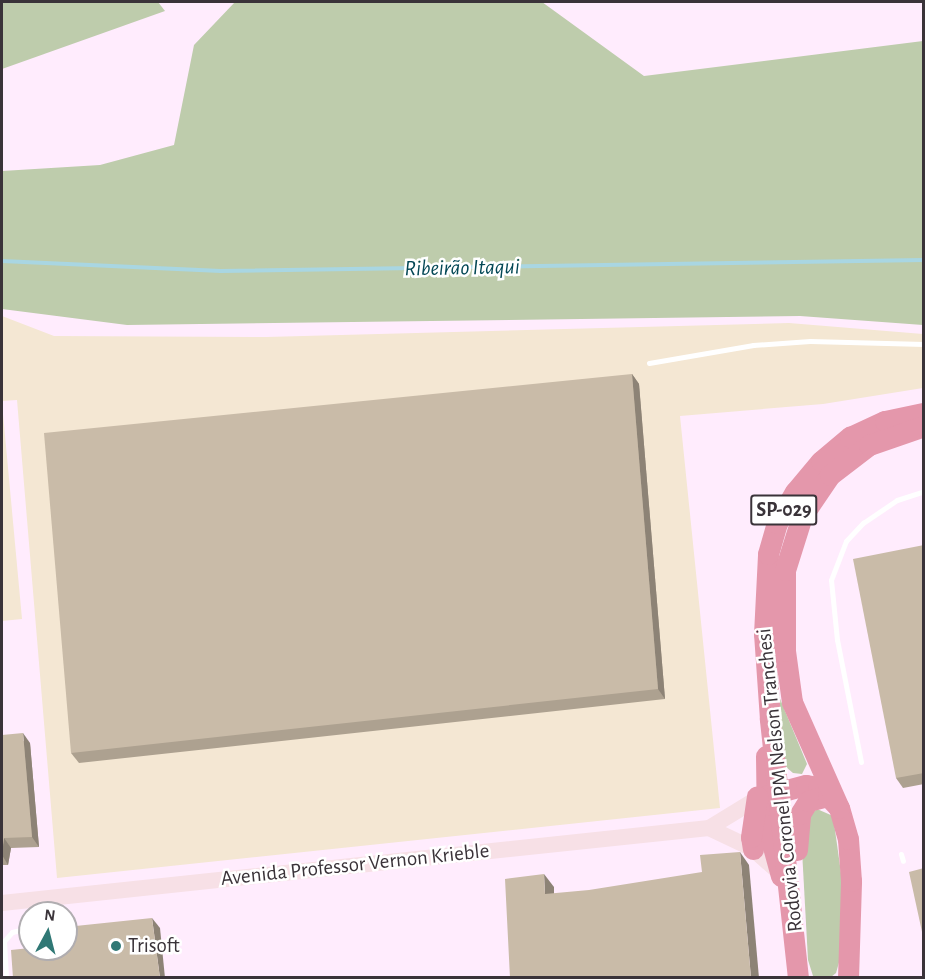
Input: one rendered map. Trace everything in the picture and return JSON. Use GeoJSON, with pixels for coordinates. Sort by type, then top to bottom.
{"type":"FeatureCollection","features":[{"type":"Feature","properties":{"kind":"highway","name":"Rodovia Coronel PM Nelson Tranchesi"},"geometry":{"type":"LineString","coordinates":[[798,978],[792,904],[766,796],[770,719],[764,596],[768,554],[777,523],[808,477],[850,437],[885,421],[924,412]]}},
{"type":"Feature","properties":{"kind":"highway","name":"Rodovia Coronel PM Nelson Tranchesi"},"geometry":{"type":"LineString","coordinates":[[847,976],[850,859],[833,802],[804,734],[787,677],[783,605],[791,540],[812,497],[849,459],[869,445],[924,426]]}},
{"type":"Feature","properties":{"kind":"highway","name":"SP-029"},"geometry":{"type":"LineString","coordinates":[[770,719],[765,760],[772,851],[792,904]]}},
{"type":"Feature","properties":{"kind":"highway"},"geometry":{"type":"LineString","coordinates":[[766,796],[811,785],[822,789],[833,802]]}},
{"type":"Feature","properties":{"kind":"highway","name":"SP-029"},"geometry":{"type":"LineString","coordinates":[[753,849],[766,796]]}},
{"type":"Feature","properties":{"kind":"highway","name":"SP-029"},"geometry":{"type":"LineString","coordinates":[[792,904],[800,814],[808,801],[833,802]]}},
{"type":"Feature","properties":{"kind":"highway","name":"SP-029"},"geometry":{"type":"LineString","coordinates":[[796,950],[807,978]]}},
{"type":"Feature","properties":{"kind":"street","name":"Avenida Professor Vernon Krieble"},"geometry":{"type":"LineString","coordinates":[[78,902],[709,828],[766,796]]}},
{"type":"Feature","properties":{"kind":"street"},"geometry":{"type":"LineString","coordinates":[[709,828],[753,849],[781,874]]}},
{"type":"Feature","properties":{"kind":"street","name":"Avenida Professor Vernon Krieble"},"geometry":{"type":"LineString","coordinates":[[2,903],[18,904]]}},
{"type":"Feature","properties":{"kind":"lane"},"geometry":{"type":"LineString","coordinates":[[649,363],[753,345],[810,341],[924,344]]}},
{"type":"Feature","properties":{"kind":"lane"},"geometry":{"type":"LineString","coordinates":[[861,762],[837,640],[831,580],[846,541],[863,523],[897,500],[924,491]]}},
{"type":"Feature","properties":{"kind":"lane"},"geometry":{"type":"LineString","coordinates":[[901,854],[903,861]]}},
{"type":"Feature","properties":{"kind":"lane"},"geometry":{"type":"LineString","coordinates":[[6,978],[4,941],[12,932],[18,931]]}},
{"type":"Feature","properties":{"kind":"shaded area"},"geometry":{"type":"Polygon","coordinates":[[[2,316],[54,336],[266,337],[789,323],[923,334],[923,388],[823,404],[680,416],[720,808],[57,878],[17,400],[2,401],[2,316]]]}},
{"type":"Feature","properties":{"kind":"shaded area"},"geometry":{"type":"Polygon","coordinates":[[[2,403],[22,619],[2,621],[2,403]]]}},
{"type":"Feature","properties":{"kind":"green space"},"geometry":{"type":"Polygon","coordinates":[[[2,2],[158,2],[165,11],[2,69],[2,2]]]}},
{"type":"Feature","properties":{"kind":"green space"},"geometry":{"type":"Polygon","coordinates":[[[235,2],[542,2],[644,76],[923,41],[923,325],[800,316],[127,325],[2,309],[2,171],[100,165],[174,145],[194,45],[235,2]]]}},
{"type":"Feature","properties":{"kind":"green space"},"geometry":{"type":"Polygon","coordinates":[[[776,689],[807,764],[802,774],[793,773],[786,767],[776,689]]]}},
{"type":"Feature","properties":{"kind":"green space"},"geometry":{"type":"Polygon","coordinates":[[[817,809],[833,816],[842,880],[840,959],[836,973],[831,977],[813,976],[808,960],[802,850],[811,814],[817,809]]]}},
{"type":"Feature","properties":{"kind":"building"},"geometry":{"type":"Polygon","coordinates":[[[632,374],[658,689],[71,753],[44,433],[632,374]]]}},
{"type":"Feature","properties":{"kind":"building"},"geometry":{"type":"Polygon","coordinates":[[[924,545],[924,773],[896,778],[853,559],[924,545]]]}},
{"type":"Feature","properties":{"kind":"building"},"geometry":{"type":"Polygon","coordinates":[[[23,733],[32,837],[4,838],[2,851],[2,735],[23,733]]]}},
{"type":"Feature","properties":{"kind":"building"},"geometry":{"type":"Polygon","coordinates":[[[740,852],[751,978],[510,978],[505,879],[544,874],[545,894],[589,890],[702,872],[700,855],[740,852]]]}},
{"type":"Feature","properties":{"kind":"building"},"geometry":{"type":"Polygon","coordinates":[[[924,868],[924,941],[909,872],[924,868]]]}},
{"type":"Feature","properties":{"kind":"building","name":"Trisoft"},"geometry":{"type":"Polygon","coordinates":[[[152,918],[160,978],[13,978],[11,950],[18,949],[18,961],[78,961],[78,926],[152,918]]]}},
{"type":"Feature","properties":{"kind":"waterway","name":"Ribeirão Itaqui"},"geometry":{"type":"LineString","coordinates":[[2,261],[221,271],[924,260]]}},
{"type":"Feature","properties":{"kind":"place","name":"Trisoft"},"geometry":{"type":"Point","coordinates":[116,946]}}]}
